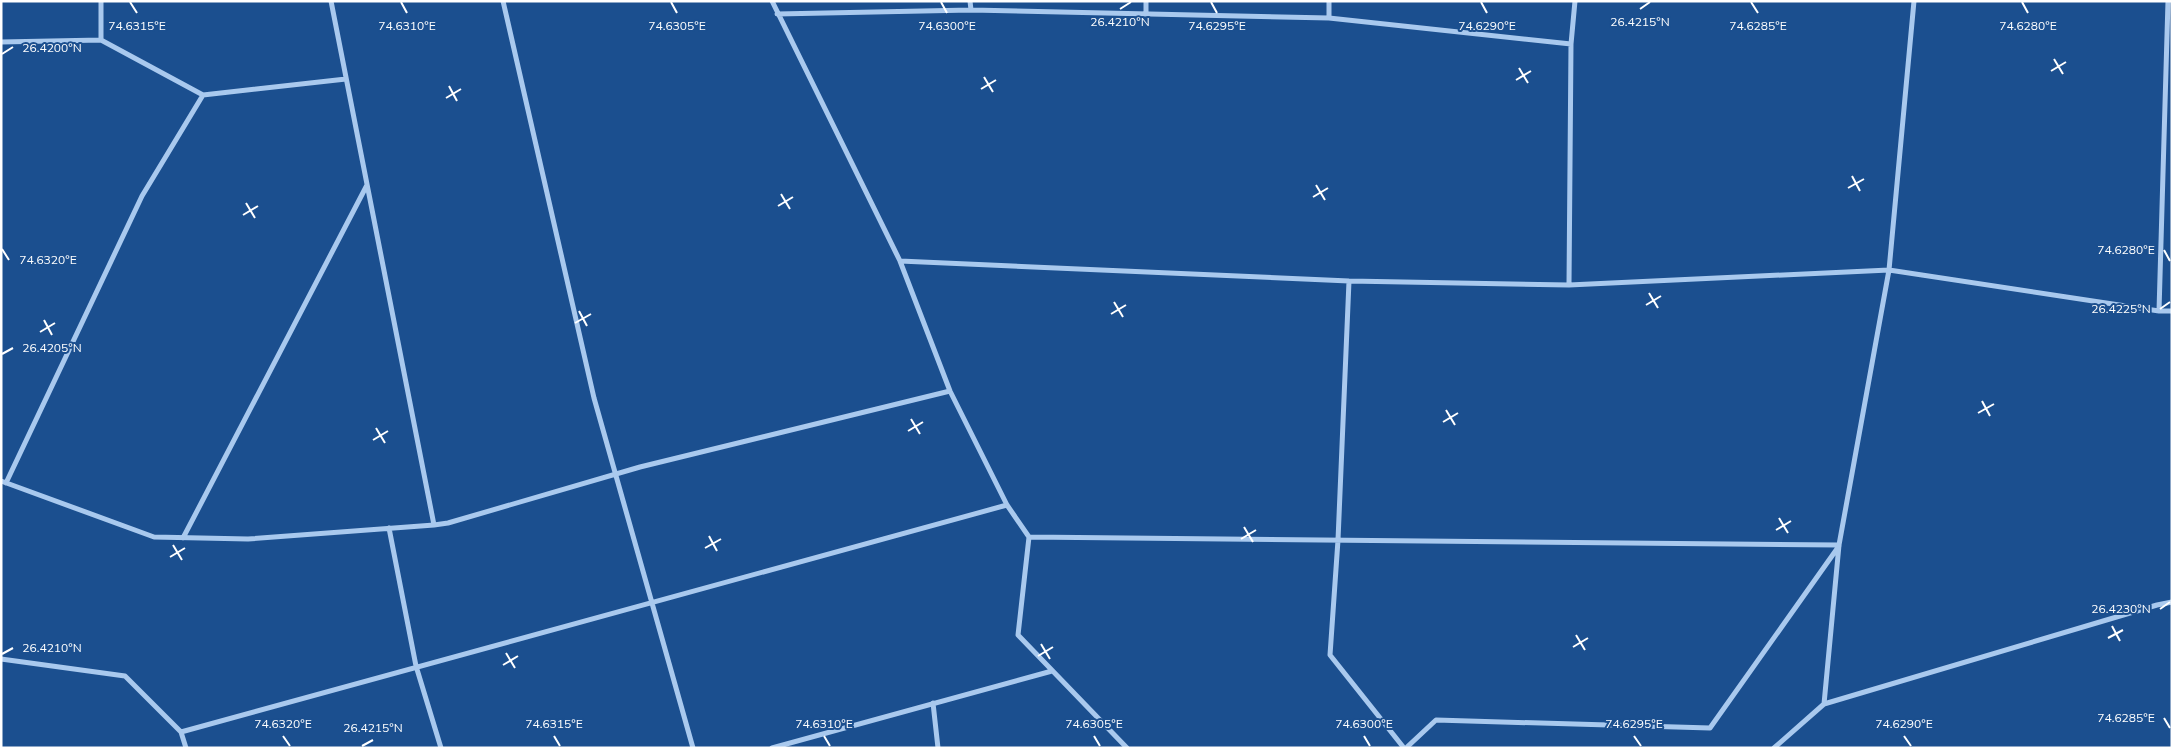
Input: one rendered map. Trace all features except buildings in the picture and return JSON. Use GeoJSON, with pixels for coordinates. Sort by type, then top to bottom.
{"type":"FeatureCollection","features":[{"type":"Feature","properties":{"kind":"street"},"geometry":{"type":"LineString","coordinates":[[101,1],[101,40]]}},
{"type":"Feature","properties":{"kind":"street"},"geometry":{"type":"LineString","coordinates":[[331,1],[434,525]]}},
{"type":"Feature","properties":{"kind":"street"},"geometry":{"type":"LineString","coordinates":[[504,1],[594,398],[693,748]]}},
{"type":"Feature","properties":{"kind":"street"},"geometry":{"type":"LineString","coordinates":[[772,1],[900,261],[950,391],[1007,505],[1029,538],[1018,635],[1127,748]]}},
{"type":"Feature","properties":{"kind":"street"},"geometry":{"type":"LineString","coordinates":[[970,1],[971,10]]}},
{"type":"Feature","properties":{"kind":"street"},"geometry":{"type":"LineString","coordinates":[[1146,1],[1146,14]]}},
{"type":"Feature","properties":{"kind":"street"},"geometry":{"type":"LineString","coordinates":[[1329,1],[1329,18]]}},
{"type":"Feature","properties":{"kind":"street"},"geometry":{"type":"LineString","coordinates":[[1569,285],[1572,44],[1575,1]]}},
{"type":"Feature","properties":{"kind":"street"},"geometry":{"type":"LineString","coordinates":[[1824,704],[1839,545],[1889,270],[1914,1]]}},
{"type":"Feature","properties":{"kind":"street"},"geometry":{"type":"LineString","coordinates":[[2159,311],[2168,1]]}},
{"type":"Feature","properties":{"kind":"street"},"geometry":{"type":"LineString","coordinates":[[777,14],[971,10],[1329,18],[1572,44]]}},
{"type":"Feature","properties":{"kind":"street"},"geometry":{"type":"LineString","coordinates":[[1,42],[101,40],[203,95],[346,79]]}},
{"type":"Feature","properties":{"kind":"street"},"geometry":{"type":"LineString","coordinates":[[203,95],[142,196],[3,482],[154,537],[248,539],[434,525],[448,523],[615,475],[950,391]]}},
{"type":"Feature","properties":{"kind":"street"},"geometry":{"type":"LineString","coordinates":[[183,538],[367,185]]}},
{"type":"Feature","properties":{"kind":"street"},"geometry":{"type":"LineString","coordinates":[[900,261],[1350,281],[1569,285],[1889,270],[2159,311],[2172,311]]}},
{"type":"Feature","properties":{"kind":"street"},"geometry":{"type":"LineString","coordinates":[[1350,281],[1338,540],[1330,655],[1405,748],[1436,720],[1710,728],[1839,545]]}},
{"type":"Feature","properties":{"kind":"street"},"geometry":{"type":"LineString","coordinates":[[181,732],[651,601],[1007,505]]}},
{"type":"Feature","properties":{"kind":"street"},"geometry":{"type":"LineString","coordinates":[[389,528],[416,666],[441,748]]}},
{"type":"Feature","properties":{"kind":"street"},"geometry":{"type":"LineString","coordinates":[[1029,538],[1839,545]]}},
{"type":"Feature","properties":{"kind":"street"},"geometry":{"type":"LineString","coordinates":[[1774,748],[1824,704],[2148,607],[2172,602]]}},
{"type":"Feature","properties":{"kind":"street"},"geometry":{"type":"LineString","coordinates":[[1,659],[125,676],[181,732],[186,748]]}},
{"type":"Feature","properties":{"kind":"street"},"geometry":{"type":"LineString","coordinates":[[772,748],[1052,671]]}},
{"type":"Feature","properties":{"kind":"street"},"geometry":{"type":"LineString","coordinates":[[933,703],[938,748]]}}]}
